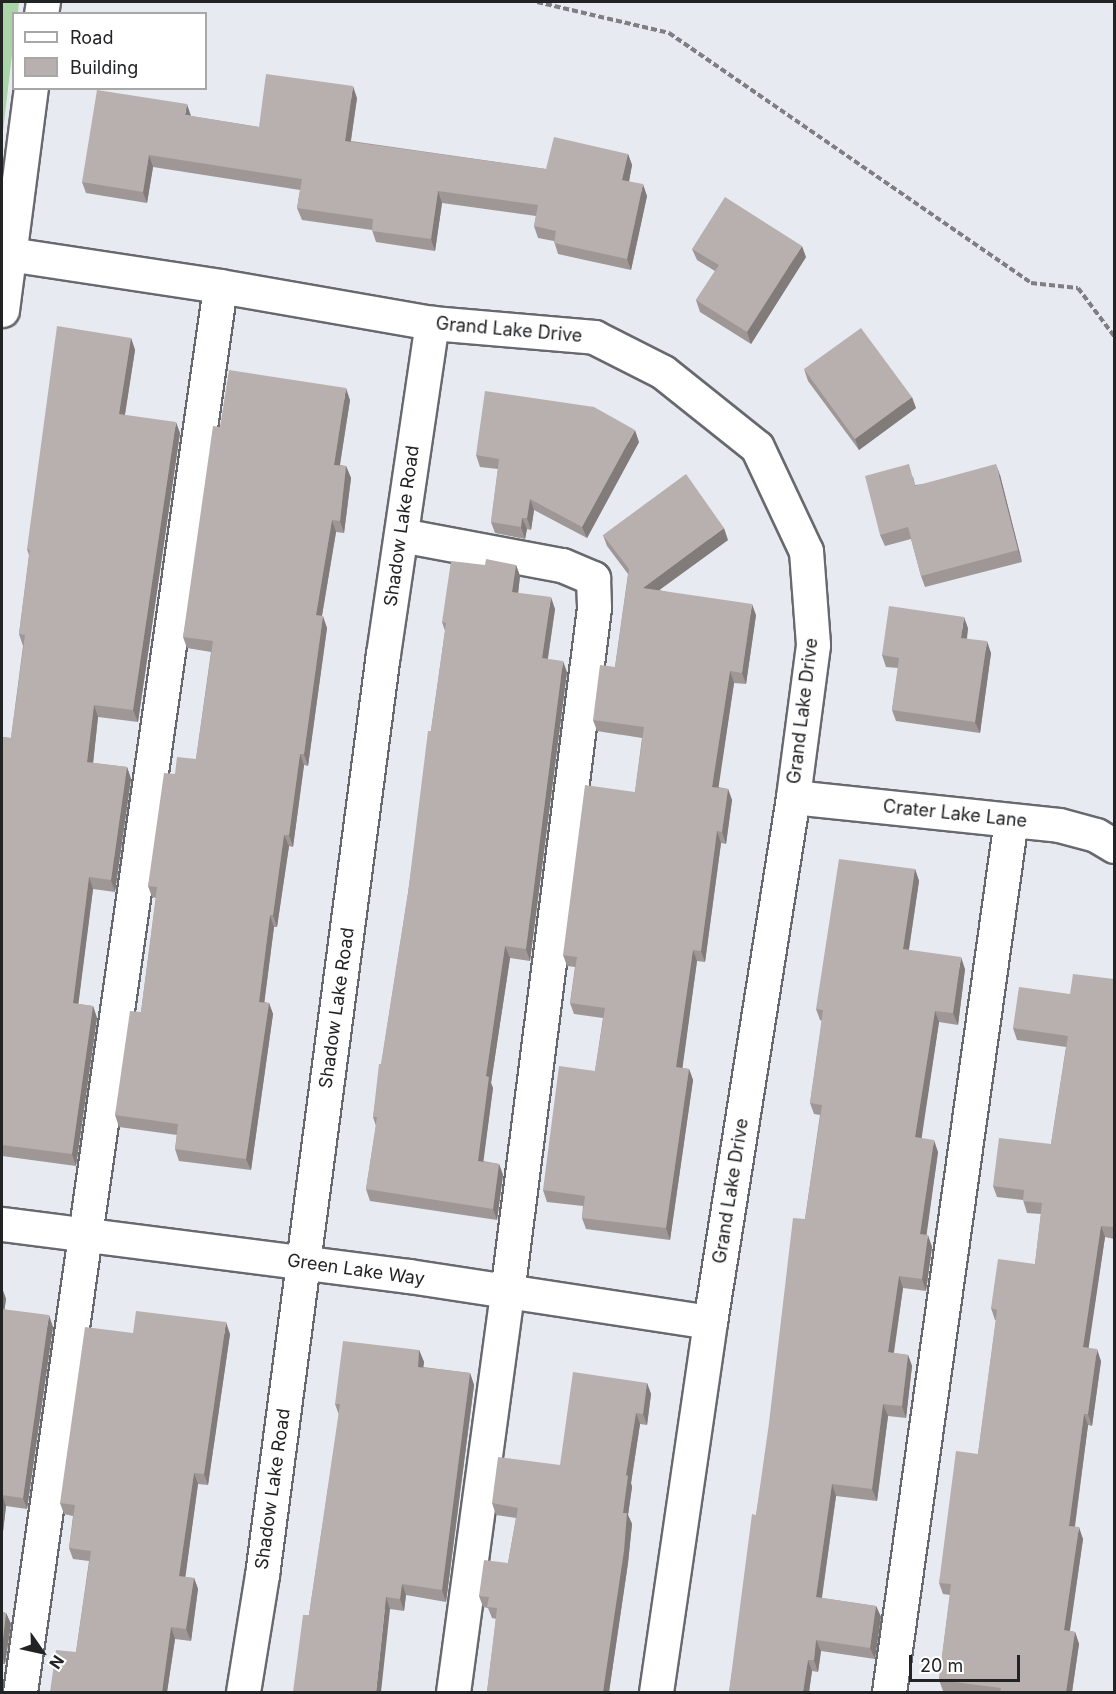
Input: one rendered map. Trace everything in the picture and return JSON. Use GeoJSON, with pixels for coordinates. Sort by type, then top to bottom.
{"type":"FeatureCollection","features":[{"type":"Feature","properties":{"kind":"street"},"geometry":{"type":"LineString","coordinates":[[2,310],[31,90]]}},
{"type":"Feature","properties":{"kind":"street","name":"Grand Lake Drive"},"geometry":{"type":"LineString","coordinates":[[9,254],[220,286],[432,323],[594,337],[663,372],[756,447],[806,551],[813,645],[793,797],[710,1322],[656,1692]]}},
{"type":"Feature","properties":{"kind":"street"},"geometry":{"type":"LineString","coordinates":[[20,1692],[87,1235],[220,286]]}},
{"type":"Feature","properties":{"kind":"street","name":"Shadow Lake Road"},"geometry":{"type":"LineString","coordinates":[[243,1692],[432,323]]}},
{"type":"Feature","properties":{"kind":"street"},"geometry":{"type":"LineString","coordinates":[[401,535],[562,565],[593,578],[594,608],[507,1293],[453,1692]]}},
{"type":"Feature","properties":{"kind":"street","name":"Crater Lake Lane"},"geometry":{"type":"LineString","coordinates":[[793,797],[1059,825],[1096,835],[1114,846]]}},
{"type":"Feature","properties":{"kind":"street"},"geometry":{"type":"LineString","coordinates":[[888,1692],[1011,820]]}},
{"type":"Feature","properties":{"kind":"street","name":"Green Lake Way"},"geometry":{"type":"LineString","coordinates":[[2,1224],[303,1263],[710,1322]]}},
{"type":"Feature","properties":{"kind":"path"},"geometry":{"type":"LineString","coordinates":[[537,2],[669,33],[1031,283],[1078,288],[1114,336]]}},
{"type":"Feature","properties":{"kind":"green space"},"geometry":{"type":"Polygon","coordinates":[[[2,2],[19,2],[18,12],[12,12],[12,55],[2,140],[2,2]]]}},
{"type":"Feature","properties":{"kind":"building"},"geometry":{"type":"Polygon","coordinates":[[[266,74],[353,86],[345,141],[546,169],[554,137],[628,154],[622,180],[643,184],[627,259],[554,243],[556,231],[534,226],[538,205],[438,191],[431,239],[372,231],[373,219],[297,208],[302,179],[149,155],[143,192],[82,182],[97,90],[187,104],[185,115],[259,127],[266,74]]]}},
{"type":"Feature","properties":{"kind":"building"},"geometry":{"type":"Polygon","coordinates":[[[725,197],[802,246],[747,332],[696,300],[719,265],[692,249],[725,197]]]}},
{"type":"Feature","properties":{"kind":"building"},"geometry":{"type":"Polygon","coordinates":[[[57,326],[131,338],[119,414],[176,422],[133,710],[94,705],[87,762],[127,767],[111,880],[89,877],[73,1003],[93,1006],[72,1154],[2,1145],[2,737],[11,738],[25,635],[19,634],[30,550],[27,549],[57,326]]]}},
{"type":"Feature","properties":{"kind":"building"},"geometry":{"type":"Polygon","coordinates":[[[861,328],[912,397],[855,439],[804,369],[861,328]]]}},
{"type":"Feature","properties":{"kind":"building"},"geometry":{"type":"Polygon","coordinates":[[[229,370],[346,388],[334,465],[346,466],[340,521],[332,520],[316,615],[323,616],[304,754],[300,754],[289,835],[284,835],[273,915],[270,915],[259,1002],[269,1003],[246,1159],[175,1149],[178,1124],[115,1115],[130,1011],[141,1012],[157,887],[148,886],[164,773],[175,774],[177,757],[196,759],[213,641],[183,637],[213,426],[220,427],[229,370]]]}},
{"type":"Feature","properties":{"kind":"building"},"geometry":{"type":"Polygon","coordinates":[[[485,391],[594,407],[635,430],[582,527],[530,499],[527,518],[522,518],[521,527],[491,522],[499,459],[476,455],[485,391]]]}},
{"type":"Feature","properties":{"kind":"building"},"geometry":{"type":"Polygon","coordinates":[[[909,464],[915,486],[996,464],[1018,550],[921,576],[908,527],[880,535],[865,476],[909,464]]]}},
{"type":"Feature","properties":{"kind":"building"},"geometry":{"type":"Polygon","coordinates":[[[686,474],[724,528],[643,588],[752,604],[742,673],[730,671],[712,787],[728,789],[722,832],[717,831],[701,951],[693,950],[676,1067],[689,1069],[666,1228],[582,1218],[585,1196],[543,1190],[559,1066],[595,1071],[605,1008],[570,1003],[577,957],[563,955],[585,785],[635,792],[644,727],[593,720],[600,665],[615,667],[629,569],[603,535],[686,474]]]}},
{"type":"Feature","properties":{"kind":"building"},"geometry":{"type":"Polygon","coordinates":[[[486,559],[516,565],[512,592],[551,597],[542,658],[563,661],[526,949],[505,946],[486,1076],[489,1077],[478,1161],[499,1164],[493,1209],[366,1189],[377,1117],[373,1117],[379,1064],[381,1064],[408,893],[428,731],[431,731],[446,623],[442,622],[451,561],[485,565],[486,559]]]}},
{"type":"Feature","properties":{"kind":"building"},"geometry":{"type":"Polygon","coordinates":[[[889,606],[964,617],[961,638],[987,641],[975,722],[892,710],[899,658],[882,655],[889,606]]]}},
{"type":"Feature","properties":{"kind":"building"},"geometry":{"type":"Polygon","coordinates":[[[839,859],[915,869],[903,949],[961,957],[953,1013],[935,1011],[915,1137],[934,1140],[920,1234],[928,1235],[922,1279],[899,1276],[888,1352],[908,1355],[902,1406],[883,1404],[872,1489],[832,1484],[816,1597],[876,1606],[870,1648],[816,1640],[814,1660],[808,1660],[803,1692],[729,1692],[752,1514],[756,1515],[769,1423],[793,1218],[805,1219],[822,1105],[810,1103],[823,1010],[816,1009],[839,859]]]}},
{"type":"Feature","properties":{"kind":"building"},"geometry":{"type":"Polygon","coordinates":[[[1073,974],[1114,979],[1114,1227],[1101,1226],[1083,1347],[1097,1349],[1088,1414],[1084,1414],[1069,1526],[1079,1527],[1064,1630],[1075,1632],[1066,1692],[1000,1692],[1001,1688],[939,1680],[951,1584],[939,1583],[956,1451],[978,1454],[997,1310],[991,1308],[998,1259],[1035,1264],[1042,1203],[1023,1201],[1024,1190],[993,1186],[999,1138],[1051,1144],[1068,1036],[1013,1028],[1019,987],[1070,994],[1073,974]]]}},
{"type":"Feature","properties":{"kind":"building"},"geometry":{"type":"Polygon","coordinates":[[[2,1309],[49,1315],[23,1498],[2,1495],[2,1309]]]}},
{"type":"Feature","properties":{"kind":"building"},"geometry":{"type":"Polygon","coordinates":[[[136,1311],[226,1322],[204,1474],[194,1473],[179,1576],[194,1578],[186,1629],[171,1627],[162,1692],[50,1692],[56,1650],[76,1652],[91,1551],[69,1548],[75,1505],[60,1503],[85,1327],[133,1333],[136,1311]]]}},
{"type":"Feature","properties":{"kind":"building"},"geometry":{"type":"Polygon","coordinates":[[[343,1341],[419,1350],[418,1367],[470,1373],[442,1590],[402,1584],[400,1599],[386,1597],[376,1692],[293,1692],[303,1615],[309,1615],[340,1404],[335,1404],[343,1341]]]}},
{"type":"Feature","properties":{"kind":"building"},"geometry":{"type":"Polygon","coordinates":[[[573,1372],[647,1383],[643,1414],[636,1413],[626,1475],[628,1476],[623,1513],[627,1513],[624,1551],[603,1692],[487,1692],[497,1608],[487,1607],[489,1597],[479,1596],[484,1560],[508,1563],[518,1508],[492,1503],[498,1457],[560,1465],[573,1372]]]}},
{"type":"Feature","properties":{"kind":"building"},"geometry":{"type":"Polygon","coordinates":[[[2,1612],[6,1613],[2,1648],[2,1612]]]}}]}
